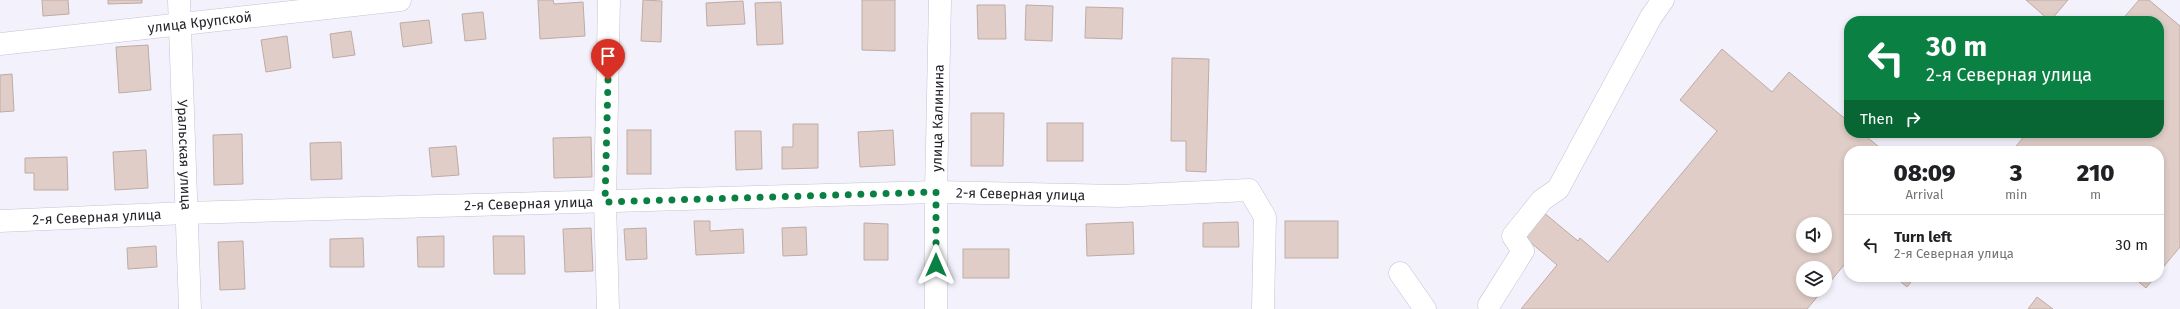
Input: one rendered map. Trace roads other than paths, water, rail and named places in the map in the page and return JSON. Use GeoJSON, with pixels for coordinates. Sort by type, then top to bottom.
{"type":"FeatureCollection","features":[{"type":"Feature","properties":{"kind":"street","name":"Уральская улица"},"geometry":{"type":"LineString","coordinates":[[178,0],[190,309]]}},
{"type":"Feature","properties":{"kind":"street","name":"улица Крупской"},"geometry":{"type":"LineString","coordinates":[[0,44],[400,0]]}},
{"type":"Feature","properties":{"kind":"street"},"geometry":{"type":"LineString","coordinates":[[608,309],[605,202],[609,0]]}},
{"type":"Feature","properties":{"kind":"street","name":"улица Калинина"},"geometry":{"type":"LineString","coordinates":[[936,309],[936,192],[940,0]]}},
{"type":"Feature","properties":{"kind":"street"},"geometry":{"type":"LineString","coordinates":[[1489,305],[1523,251],[1513,236],[1542,200],[1558,189],[1651,17],[1663,0]]}},
{"type":"Feature","properties":{"kind":"street","name":"2-я Северная улица"},"geometry":{"type":"LineString","coordinates":[[0,221],[186,213],[936,192],[1119,196],[1249,190],[1265,217],[1263,309]]}},
{"type":"Feature","properties":{"kind":"street"},"geometry":{"type":"LineString","coordinates":[[1400,273],[1425,309]]}}]}
